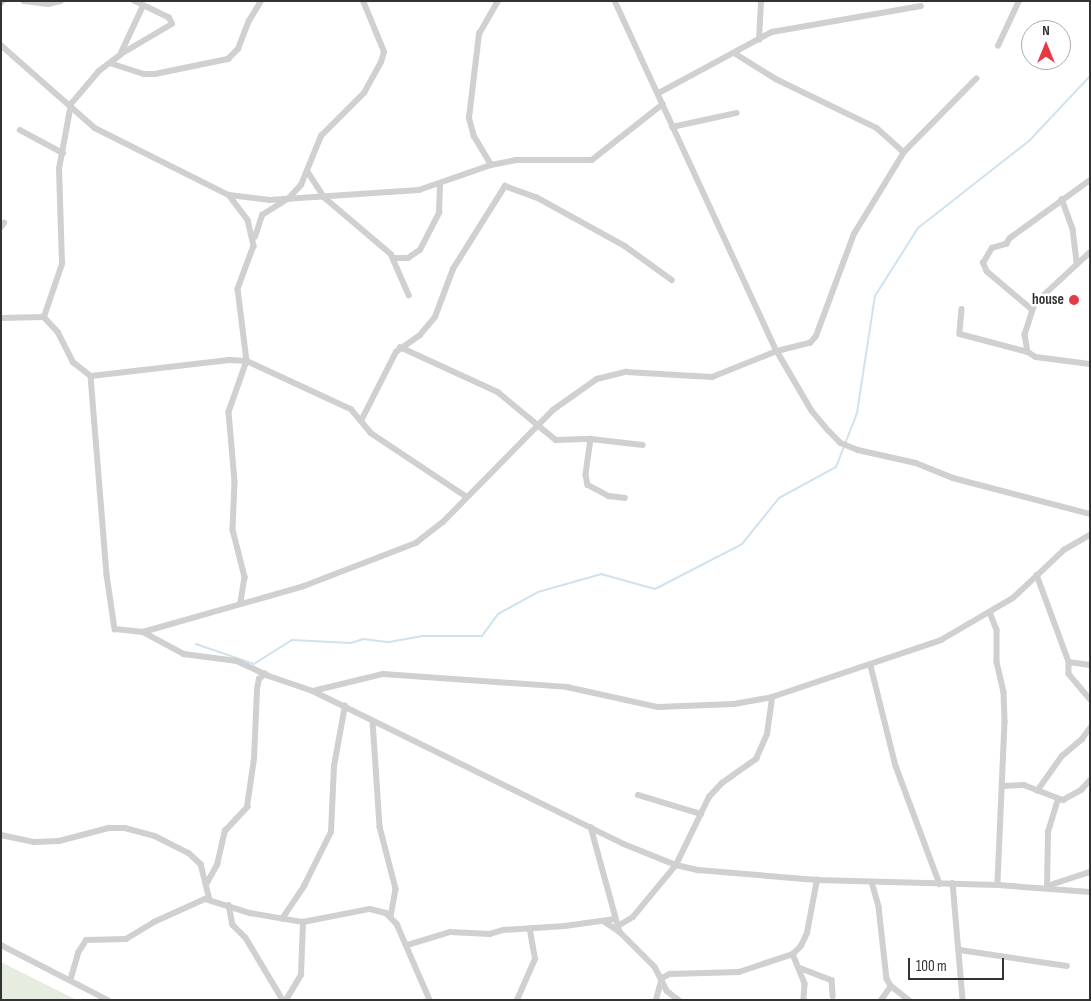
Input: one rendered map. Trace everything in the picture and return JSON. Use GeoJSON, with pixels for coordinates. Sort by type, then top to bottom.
{"type":"FeatureCollection","features":[{"type":"Feature","properties":{"kind":"street"},"geometry":{"type":"LineString","coordinates":[[24,1],[48,4],[61,1]]}},
{"type":"Feature","properties":{"kind":"street"},"geometry":{"type":"LineString","coordinates":[[44,317],[62,264],[64,237],[59,186],[62,153],[71,104],[98,71],[120,55],[172,24],[169,18],[134,1]]}},
{"type":"Feature","properties":{"kind":"street"},"geometry":{"type":"LineString","coordinates":[[110,63],[144,74],[155,74],[228,59],[238,49],[249,21],[261,1]]}},
{"type":"Feature","properties":{"kind":"street"},"geometry":{"type":"LineString","coordinates":[[241,603],[245,577],[233,530],[234,475],[229,412],[247,361],[238,289],[254,246],[256,226],[262,215],[288,199],[301,185],[308,172],[321,136],[364,93],[383,57],[363,1]]}},
{"type":"Feature","properties":{"kind":"street"},"geometry":{"type":"LineString","coordinates":[[491,165],[474,137],[469,118],[479,34],[498,1]]}},
{"type":"Feature","properties":{"kind":"street"},"geometry":{"type":"LineString","coordinates":[[615,1],[777,351],[812,411],[841,443],[858,450],[916,463],[953,478],[1090,514]]}},
{"type":"Feature","properties":{"kind":"street"},"geometry":{"type":"LineString","coordinates":[[759,40],[761,1]]}},
{"type":"Feature","properties":{"kind":"street"},"geometry":{"type":"LineString","coordinates":[[998,46],[1019,1]]}},
{"type":"Feature","properties":{"kind":"street"},"geometry":{"type":"LineString","coordinates":[[120,55],[143,6]]}},
{"type":"Feature","properties":{"kind":"street"},"geometry":{"type":"LineString","coordinates":[[659,93],[736,54],[772,32],[832,20],[921,6]]}},
{"type":"Feature","properties":{"kind":"street"},"geometry":{"type":"LineString","coordinates":[[1,45],[71,104],[96,128],[229,195],[288,199],[419,190],[440,185],[491,165],[546,158],[592,160],[663,104]]}},
{"type":"Feature","properties":{"kind":"street"},"geometry":{"type":"LineString","coordinates":[[736,54],[776,79],[877,128],[904,152]]}},
{"type":"Feature","properties":{"kind":"street"},"geometry":{"type":"LineString","coordinates":[[143,632],[304,586],[401,551],[432,531],[539,425],[580,388],[609,374],[626,372],[712,377],[777,351],[814,340],[854,234],[904,152],[976,79]]}},
{"type":"Feature","properties":{"kind":"street"},"geometry":{"type":"LineString","coordinates":[[672,127],[737,113]]}},
{"type":"Feature","properties":{"kind":"street"},"geometry":{"type":"LineString","coordinates":[[20,130],[62,153]]}},
{"type":"Feature","properties":{"kind":"street"},"geometry":{"type":"LineString","coordinates":[[308,172],[324,197],[394,258],[409,295]]}},
{"type":"Feature","properties":{"kind":"street"},"geometry":{"type":"LineString","coordinates":[[1032,310],[987,272],[983,263],[992,248],[1006,244],[1010,238],[1090,180]]}},
{"type":"Feature","properties":{"kind":"street"},"geometry":{"type":"LineString","coordinates":[[394,258],[408,258],[420,250],[439,213],[440,185]]}},
{"type":"Feature","properties":{"kind":"street"},"geometry":{"type":"LineString","coordinates":[[361,421],[400,347],[420,335],[435,317],[453,269],[508,185],[625,246],[672,280]]}},
{"type":"Feature","properties":{"kind":"street"},"geometry":{"type":"LineString","coordinates":[[229,195],[248,220],[254,246]]}},
{"type":"Feature","properties":{"kind":"street"},"geometry":{"type":"LineString","coordinates":[[1062,199],[1073,229],[1077,264]]}},
{"type":"Feature","properties":{"kind":"street"},"geometry":{"type":"LineString","coordinates":[[1028,352],[1024,334],[1032,310],[1090,253]]}},
{"type":"Feature","properties":{"kind":"street"},"geometry":{"type":"LineString","coordinates":[[962,309],[960,334],[1028,352],[1042,358],[1090,364]]}},
{"type":"Feature","properties":{"kind":"street"},"geometry":{"type":"LineString","coordinates":[[1,318],[44,317],[58,332],[73,362],[91,376],[229,360],[247,361],[351,409],[371,433],[467,497]]}},
{"type":"Feature","properties":{"kind":"street"},"geometry":{"type":"LineString","coordinates":[[400,347],[498,392],[556,440],[591,439],[643,445]]}},
{"type":"Feature","properties":{"kind":"street"},"geometry":{"type":"LineString","coordinates":[[91,376],[107,575],[115,629],[143,632],[184,654],[224,658],[313,691],[591,827],[676,865],[707,871],[817,880],[1046,887],[1090,892]]}},
{"type":"Feature","properties":{"kind":"street"},"geometry":{"type":"LineString","coordinates":[[591,439],[586,481],[593,489],[609,496],[626,498]]}},
{"type":"Feature","properties":{"kind":"street"},"geometry":{"type":"LineString","coordinates":[[313,691],[382,674],[576,689],[658,707],[734,704],[772,697],[871,666],[941,640],[1013,598],[1077,540],[1090,535]]}},
{"type":"Feature","properties":{"kind":"street"},"geometry":{"type":"LineString","coordinates":[[1037,575],[1069,662],[1069,674],[1090,699]]}},
{"type":"Feature","properties":{"kind":"street"},"geometry":{"type":"LineString","coordinates":[[990,612],[997,630],[997,662],[1004,692],[1004,786],[998,885]]}},
{"type":"Feature","properties":{"kind":"street"},"geometry":{"type":"LineString","coordinates":[[1069,662],[1090,665]]}},
{"type":"Feature","properties":{"kind":"street"},"geometry":{"type":"LineString","coordinates":[[871,666],[896,766],[940,884]]}},
{"type":"Feature","properties":{"kind":"street"},"geometry":{"type":"LineString","coordinates":[[207,883],[218,865],[225,831],[247,807],[254,759],[257,689],[259,679],[265,674]]}},
{"type":"Feature","properties":{"kind":"street"},"geometry":{"type":"LineString","coordinates":[[619,929],[633,917],[676,865],[701,814],[722,783],[756,759],[767,734],[772,697]]}},
{"type":"Feature","properties":{"kind":"street"},"geometry":{"type":"LineString","coordinates":[[282,920],[304,886],[331,832],[334,766],[345,706]]}},
{"type":"Feature","properties":{"kind":"street"},"geometry":{"type":"LineString","coordinates":[[373,721],[380,827],[396,889],[390,916]]}},
{"type":"Feature","properties":{"kind":"street"},"geometry":{"type":"LineString","coordinates":[[1037,791],[1062,756],[1082,739],[1090,728]]}},
{"type":"Feature","properties":{"kind":"street"},"geometry":{"type":"LineString","coordinates":[[1004,786],[1024,786],[1058,800],[1068,799],[1090,780]]}},
{"type":"Feature","properties":{"kind":"street"},"geometry":{"type":"LineString","coordinates":[[638,795],[701,814]]}},
{"type":"Feature","properties":{"kind":"street"},"geometry":{"type":"LineString","coordinates":[[1046,887],[1048,832],[1058,800]]}},
{"type":"Feature","properties":{"kind":"street"},"geometry":{"type":"LineString","coordinates":[[591,827],[619,929],[662,978],[667,991],[679,1000]]}},
{"type":"Feature","properties":{"kind":"street"},"geometry":{"type":"LineString","coordinates":[[1,835],[34,842],[59,841],[109,828],[125,828],[155,836],[189,853],[201,864],[210,899]]}},
{"type":"Feature","properties":{"kind":"street"},"geometry":{"type":"LineString","coordinates":[[1046,887],[1090,872]]}},
{"type":"Feature","properties":{"kind":"street"},"geometry":{"type":"LineString","coordinates":[[662,978],[680,972],[738,972],[793,954],[801,946],[807,933],[817,880]]}},
{"type":"Feature","properties":{"kind":"street"},"geometry":{"type":"LineString","coordinates":[[872,882],[891,986],[909,1000]]}},
{"type":"Feature","properties":{"kind":"street"},"geometry":{"type":"LineString","coordinates":[[953,883],[963,1000]]}},
{"type":"Feature","properties":{"kind":"street"},"geometry":{"type":"LineString","coordinates":[[70,978],[78,953],[86,940],[126,939],[186,907],[210,899],[282,920],[303,922],[370,909],[390,916],[408,946],[430,1000]]}},
{"type":"Feature","properties":{"kind":"street"},"geometry":{"type":"LineString","coordinates":[[229,905],[233,925],[246,938],[285,1000],[300,975],[303,922]]}},
{"type":"Feature","properties":{"kind":"street"},"geometry":{"type":"LineString","coordinates":[[408,946],[450,932],[490,934],[503,930],[530,930],[605,922],[615,918]]}},
{"type":"Feature","properties":{"kind":"street"},"geometry":{"type":"LineString","coordinates":[[605,922],[619,929]]}},
{"type":"Feature","properties":{"kind":"street"},"geometry":{"type":"LineString","coordinates":[[517,1000],[535,959],[530,930]]}},
{"type":"Feature","properties":{"kind":"street"},"geometry":{"type":"LineString","coordinates":[[1,944],[70,978],[108,1000]]}},
{"type":"Feature","properties":{"kind":"street"},"geometry":{"type":"LineString","coordinates":[[960,950],[1066,966]]}},
{"type":"Feature","properties":{"kind":"street"},"geometry":{"type":"LineString","coordinates":[[793,954],[805,984],[804,1000]]}},
{"type":"Feature","properties":{"kind":"street"},"geometry":{"type":"LineString","coordinates":[[800,968],[832,980],[833,996]]}},
{"type":"Feature","properties":{"kind":"street"},"geometry":{"type":"LineString","coordinates":[[656,1000],[662,978]]}},
{"type":"Feature","properties":{"kind":"street"},"geometry":{"type":"LineString","coordinates":[[881,1000],[891,986]]}},
{"type":"Feature","properties":{"kind":"street"},"geometry":{"type":"LineString","coordinates":[[88,1000],[92,992]]}},
{"type":"Feature","properties":{"kind":"shaded area"},"geometry":{"type":"Polygon","coordinates":[[[1,962],[77,1000],[1,1000],[1,962]]]}},
{"type":"Feature","properties":{"kind":"waterway"},"geometry":{"type":"LineString","coordinates":[[196,644],[254,664],[292,640],[351,643],[363,639],[389,642],[422,636],[482,636],[498,614],[538,592],[601,574],[655,589],[742,544],[779,498],[836,467],[857,413],[875,296],[918,228],[1029,141],[1090,76]]}},
{"type":"Feature","properties":{"kind":"place","name":"house"},"geometry":{"type":"Point","coordinates":[1074,300]}}]}
